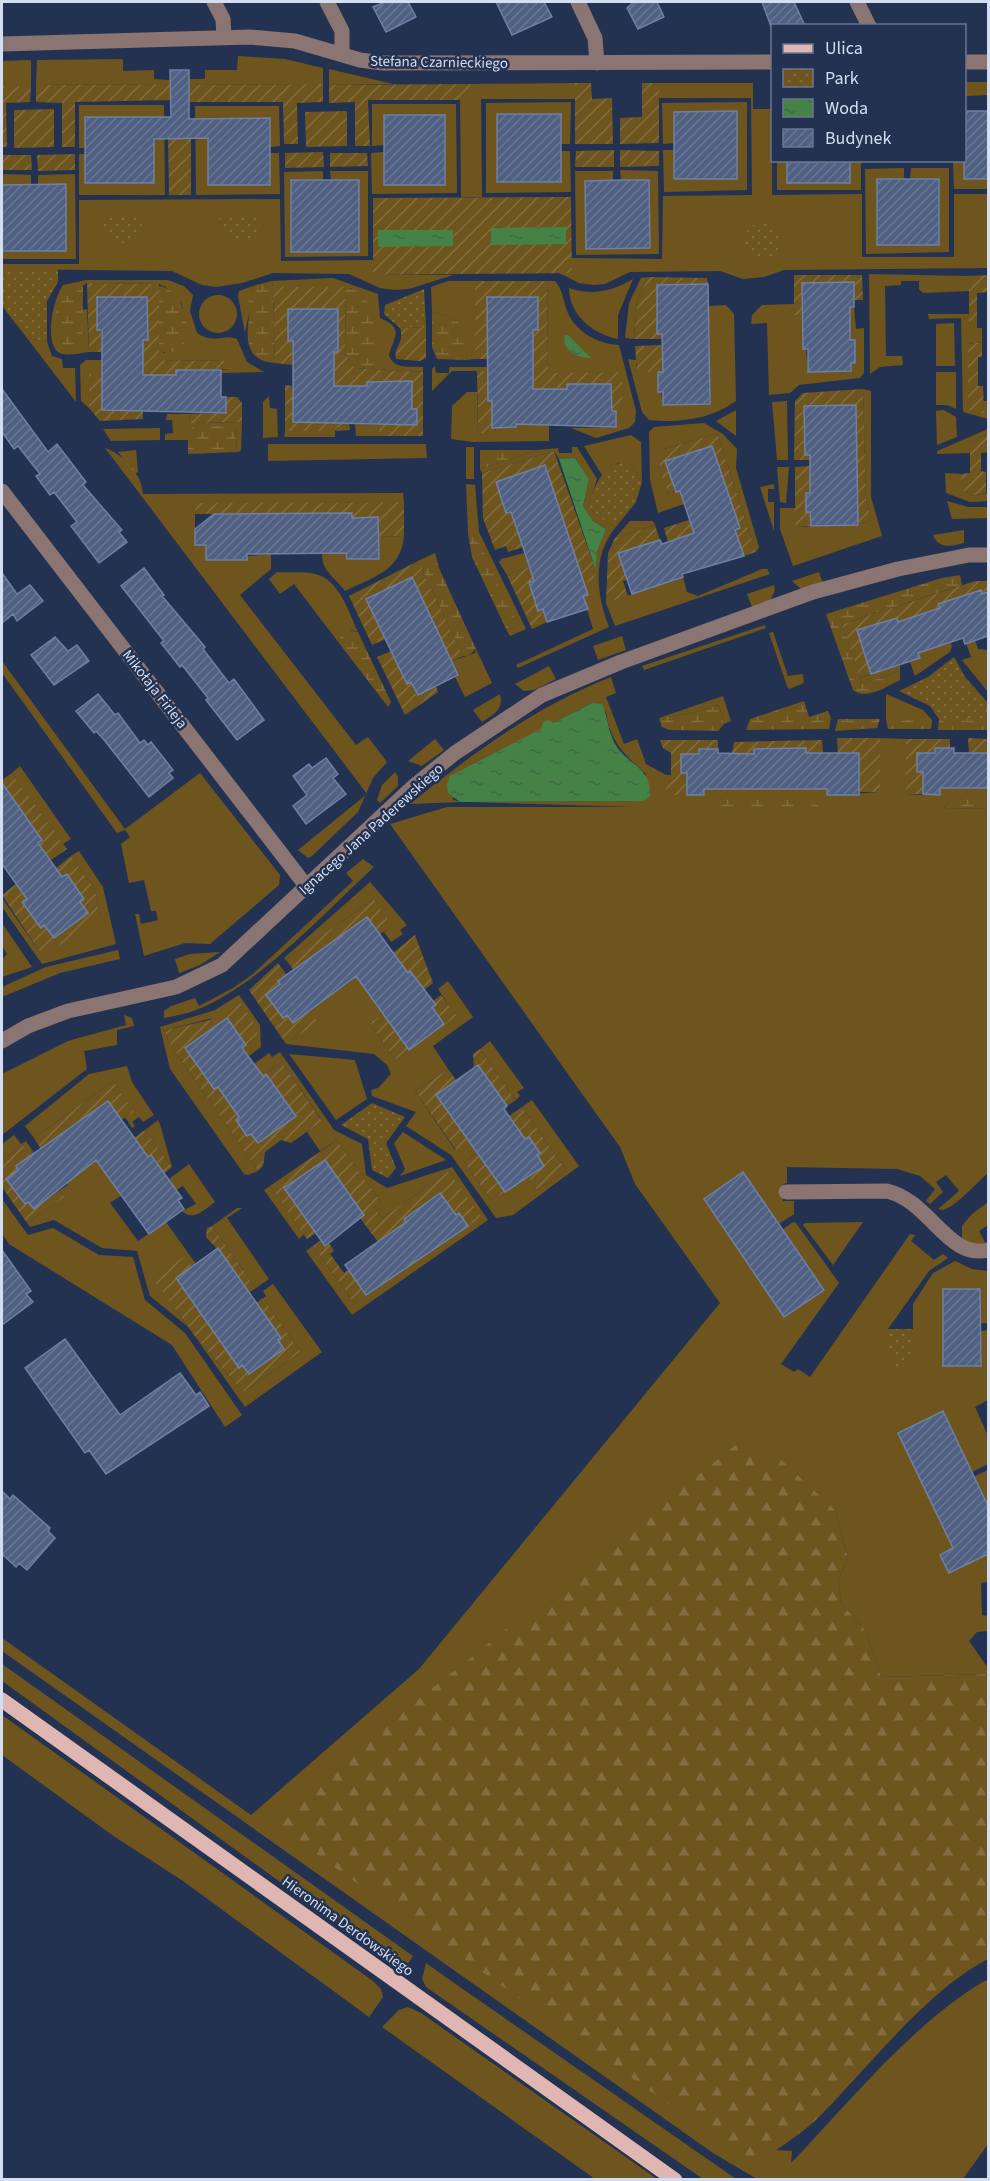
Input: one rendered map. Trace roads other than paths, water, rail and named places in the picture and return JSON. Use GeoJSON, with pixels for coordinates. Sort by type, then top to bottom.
{"type":"FeatureCollection","features":[{"type":"Feature","properties":{"kind":"main road","name":"Hieronima Derdowskiego"},"geometry":{"type":"LineString","coordinates":[[2,1700],[675,2180]]}},
{"type":"Feature","properties":{"kind":"street"},"geometry":{"type":"LineString","coordinates":[[214,2],[223,19],[225,37]]}},
{"type":"Feature","properties":{"kind":"street"},"geometry":{"type":"LineString","coordinates":[[327,2],[342,31],[342,53]]}},
{"type":"Feature","properties":{"kind":"street"},"geometry":{"type":"LineString","coordinates":[[578,2],[595,38],[597,63]]}},
{"type":"Feature","properties":{"kind":"street"},"geometry":{"type":"LineString","coordinates":[[857,2],[868,24]]}},
{"type":"Feature","properties":{"kind":"street","name":"Stefana Czarnieckiego"},"geometry":{"type":"LineString","coordinates":[[2,44],[225,37],[295,41],[360,60],[393,64],[771,62]]}},
{"type":"Feature","properties":{"kind":"street"},"geometry":{"type":"LineString","coordinates":[[966,62],[988,62]]}},
{"type":"Feature","properties":{"kind":"street","name":"Mikołaja Firleja"},"geometry":{"type":"LineString","coordinates":[[2,491],[307,887]]}},
{"type":"Feature","properties":{"kind":"street","name":"Ignacego Jana Paderewskiego"},"geometry":{"type":"LineString","coordinates":[[2,1041],[28,1026],[68,1011],[176,987],[206,975],[236,953],[415,785],[489,728],[542,695],[621,662],[813,592],[898,569],[969,555],[988,555]]}},
{"type":"Feature","properties":{"kind":"street"},"geometry":{"type":"LineString","coordinates":[[786,1192],[887,1191],[902,1194],[915,1203],[960,1246],[971,1251],[988,1250]]}},
{"type":"Feature","properties":{"kind":"water"},"geometry":{"type":"Polygon","coordinates":[[[566,227],[566,244],[491,245],[491,228],[566,227]]]}},
{"type":"Feature","properties":{"kind":"water"},"geometry":{"type":"Polygon","coordinates":[[[378,230],[453,230],[453,246],[378,247],[378,230]]]}},
{"type":"Feature","properties":{"kind":"water"},"geometry":{"type":"Polygon","coordinates":[[[565,335],[568,335],[591,358],[581,357],[568,349],[564,340],[565,335]]]}},
{"type":"Feature","properties":{"kind":"water"},"geometry":{"type":"Polygon","coordinates":[[[575,458],[589,479],[583,506],[593,521],[606,529],[597,552],[596,571],[559,459],[575,458]]]}},
{"type":"Feature","properties":{"kind":"water"},"geometry":{"type":"Polygon","coordinates":[[[592,703],[602,704],[615,744],[647,778],[650,796],[643,801],[460,802],[448,793],[447,785],[450,776],[541,729],[543,722],[549,720],[553,723],[592,703]]]}}]}
